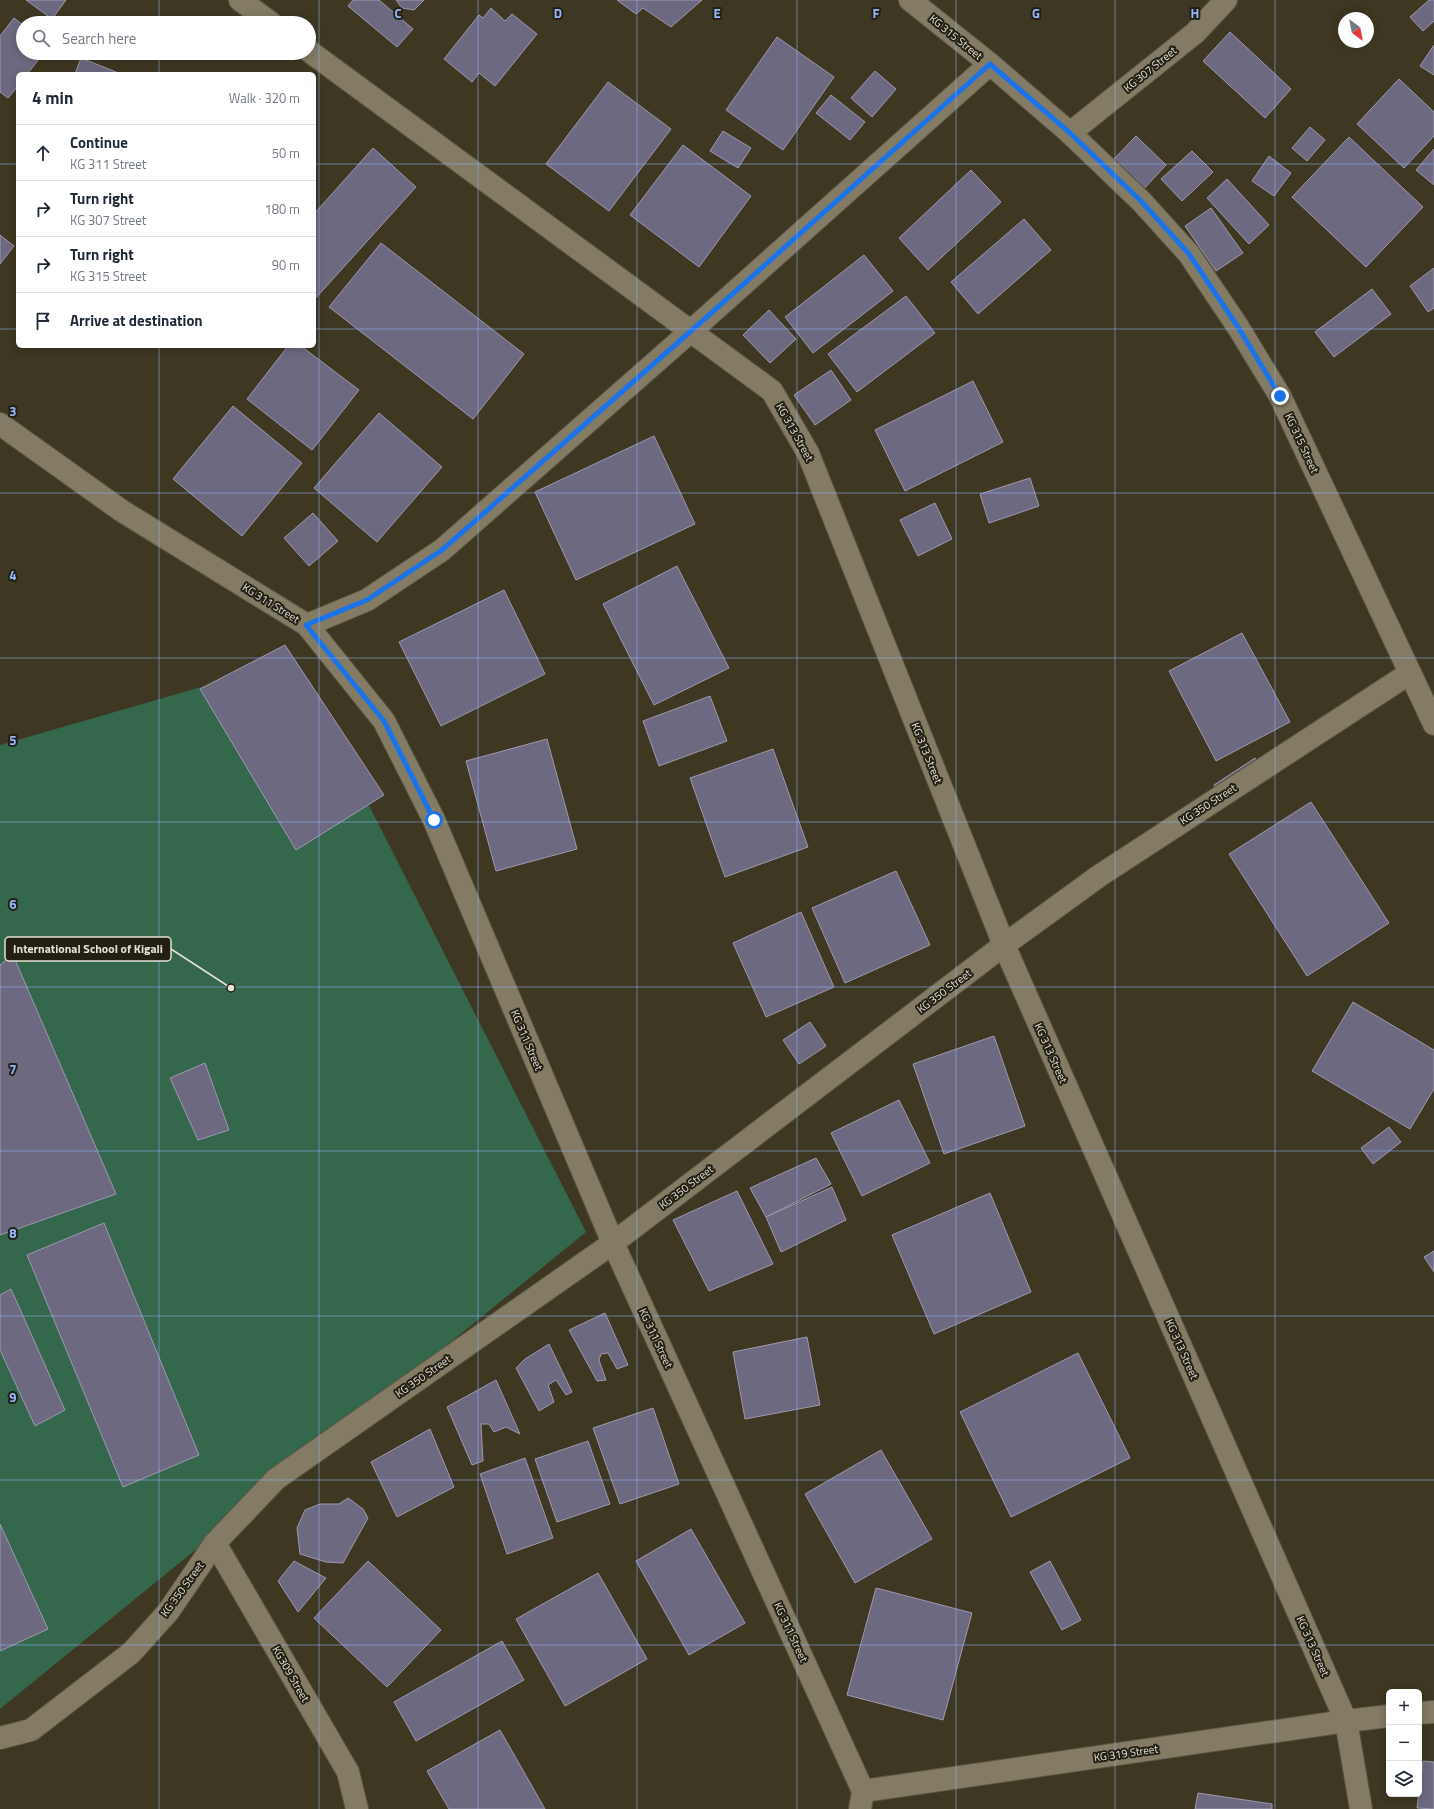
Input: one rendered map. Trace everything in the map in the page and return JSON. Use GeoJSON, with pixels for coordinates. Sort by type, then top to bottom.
{"type":"FeatureCollection","features":[{"type":"Feature","properties":{"kind":"street"},"geometry":{"type":"LineString","coordinates":[[240,0],[262,16]]}},
{"type":"Feature","properties":{"kind":"street","name":"KG 315 Street"},"geometry":{"type":"LineString","coordinates":[[910,0],[990,64],[1070,133],[1141,201],[1189,254],[1238,327],[1280,396],[1434,724]]}},
{"type":"Feature","properties":{"kind":"street","name":"KG 307 Street"},"geometry":{"type":"LineString","coordinates":[[1070,133],[1196,33],[1226,0]]}},
{"type":"Feature","properties":{"kind":"street","name":"KG 313 Street"},"geometry":{"type":"LineString","coordinates":[[316,56],[772,391],[808,453],[1004,945],[1346,1720],[1360,1809]]}},
{"type":"Feature","properties":{"kind":"street"},"geometry":{"type":"LineString","coordinates":[[306,625],[367,600],[442,550],[691,331],[990,64]]}},
{"type":"Feature","properties":{"kind":"street","name":"KG 311 Street"},"geometry":{"type":"LineString","coordinates":[[0,424],[122,510],[306,625],[384,721],[430,813],[613,1243],[862,1800]]}},
{"type":"Feature","properties":{"kind":"street","name":"KG 350 Street"},"geometry":{"type":"LineString","coordinates":[[0,1738],[31,1730],[131,1653],[168,1612],[215,1543],[276,1480],[613,1243],[1004,945],[1099,876],[1410,673]]}},
{"type":"Feature","properties":{"kind":"street","name":"KG309 Street"},"geometry":{"type":"LineString","coordinates":[[215,1543],[348,1772],[357,1809]]}},
{"type":"Feature","properties":{"kind":"street"},"geometry":{"type":"LineString","coordinates":[[1422,1713],[1434,1712]]}},
{"type":"Feature","properties":{"kind":"street","name":"KG 319 Street"},"geometry":{"type":"LineString","coordinates":[[862,1800],[1346,1720],[1386,1716]]}},
{"type":"Feature","properties":{"kind":"green space"},"geometry":{"type":"Polygon","coordinates":[[[295,660],[586,1232],[0,1709],[0,745],[295,660]]]}},
{"type":"Feature","properties":{"kind":"building"},"geometry":{"type":"Polygon","coordinates":[[[26,0],[66,0],[54,16],[48,16],[26,0]]]}},
{"type":"Feature","properties":{"kind":"building"},"geometry":{"type":"Polygon","coordinates":[[[353,0],[379,0],[413,29],[397,47],[348,6],[353,0]]]}},
{"type":"Feature","properties":{"kind":"building"},"geometry":{"type":"Polygon","coordinates":[[[396,0],[424,0],[414,10],[402,8],[396,0]]]}},
{"type":"Feature","properties":{"kind":"building"},"geometry":{"type":"Polygon","coordinates":[[[617,0],[702,0],[671,27],[643,8],[636,14],[617,0]]]}},
{"type":"Feature","properties":{"kind":"building"},"geometry":{"type":"Polygon","coordinates":[[[1429,0],[1434,0],[1434,21],[1423,31],[1410,17],[1429,0]]]}},
{"type":"Feature","properties":{"kind":"building"},"geometry":{"type":"Polygon","coordinates":[[[491,8],[505,21],[512,14],[537,34],[495,86],[479,73],[472,82],[444,59],[479,15],[483,18],[491,8]]]}},
{"type":"Feature","properties":{"kind":"building"},"geometry":{"type":"Polygon","coordinates":[[[14,18],[16,20],[16,60],[38,60],[29,72],[16,72],[16,88],[8,98],[0,92],[0,36],[14,18]]]}},
{"type":"Feature","properties":{"kind":"building"},"geometry":{"type":"Polygon","coordinates":[[[1230,32],[1291,89],[1265,118],[1203,61],[1230,32]]]}},
{"type":"Feature","properties":{"kind":"building"},"geometry":{"type":"Polygon","coordinates":[[[777,37],[834,77],[783,150],[726,110],[777,37]]]}},
{"type":"Feature","properties":{"kind":"building"},"geometry":{"type":"Polygon","coordinates":[[[1434,45],[1434,75],[1420,66],[1434,45]]]}},
{"type":"Feature","properties":{"kind":"building"},"geometry":{"type":"Polygon","coordinates":[[[80,60],[86,60],[116,72],[76,72],[80,60]]]}},
{"type":"Feature","properties":{"kind":"building"},"geometry":{"type":"Polygon","coordinates":[[[875,71],[896,89],[872,117],[851,98],[875,71]]]}},
{"type":"Feature","properties":{"kind":"building"},"geometry":{"type":"Polygon","coordinates":[[[1399,79],[1434,112],[1434,136],[1404,168],[1357,124],[1399,79]]]}},
{"type":"Feature","properties":{"kind":"building"},"geometry":{"type":"Polygon","coordinates":[[[608,82],[671,129],[609,211],[546,164],[608,82]]]}},
{"type":"Feature","properties":{"kind":"building"},"geometry":{"type":"Polygon","coordinates":[[[831,95],[865,122],[850,140],[816,113],[831,95]]]}},
{"type":"Feature","properties":{"kind":"building"},"geometry":{"type":"Polygon","coordinates":[[[1310,127],[1325,140],[1307,161],[1292,148],[1310,127]]]}},
{"type":"Feature","properties":{"kind":"building"},"geometry":{"type":"Polygon","coordinates":[[[723,131],[751,148],[738,168],[710,151],[723,131]]]}},
{"type":"Feature","properties":{"kind":"building"},"geometry":{"type":"Polygon","coordinates":[[[1136,136],[1166,165],[1141,192],[1111,162],[1136,136]]]}},
{"type":"Feature","properties":{"kind":"building"},"geometry":{"type":"Polygon","coordinates":[[[1349,137],[1423,207],[1366,267],[1292,197],[1349,137]]]}},
{"type":"Feature","properties":{"kind":"building"},"geometry":{"type":"Polygon","coordinates":[[[683,145],[751,196],[699,267],[630,215],[683,145]]]}},
{"type":"Feature","properties":{"kind":"building"},"geometry":{"type":"Polygon","coordinates":[[[373,148],[416,187],[316,298],[316,212],[373,148]]]}},
{"type":"Feature","properties":{"kind":"building"},"geometry":{"type":"Polygon","coordinates":[[[1434,149],[1434,185],[1416,170],[1434,149]]]}},
{"type":"Feature","properties":{"kind":"building"},"geometry":{"type":"Polygon","coordinates":[[[1192,151],[1213,172],[1182,201],[1161,179],[1192,151]]]}},
{"type":"Feature","properties":{"kind":"building"},"geometry":{"type":"Polygon","coordinates":[[[1269,156],[1291,173],[1274,196],[1252,181],[1269,156]]]}},
{"type":"Feature","properties":{"kind":"building"},"geometry":{"type":"Polygon","coordinates":[[[971,170],[1001,202],[928,270],[899,238],[971,170]]]}},
{"type":"Feature","properties":{"kind":"building"},"geometry":{"type":"Polygon","coordinates":[[[1227,179],[1269,225],[1249,244],[1207,198],[1227,179]]]}},
{"type":"Feature","properties":{"kind":"building"},"geometry":{"type":"Polygon","coordinates":[[[1211,208],[1243,253],[1216,271],[1185,226],[1211,208]]]}},
{"type":"Feature","properties":{"kind":"building"},"geometry":{"type":"Polygon","coordinates":[[[1024,219],[1051,250],[978,314],[951,282],[1024,219]]]}},
{"type":"Feature","properties":{"kind":"building"},"geometry":{"type":"Polygon","coordinates":[[[0,235],[14,246],[0,264],[0,235]]]}},
{"type":"Feature","properties":{"kind":"building"},"geometry":{"type":"Polygon","coordinates":[[[381,243],[524,354],[473,419],[329,307],[381,243]]]}},
{"type":"Feature","properties":{"kind":"building"},"geometry":{"type":"Polygon","coordinates":[[[864,255],[893,291],[813,353],[785,317],[864,255]]]}},
{"type":"Feature","properties":{"kind":"building"},"geometry":{"type":"Polygon","coordinates":[[[1434,268],[1434,308],[1428,312],[1410,286],[1434,268]]]}},
{"type":"Feature","properties":{"kind":"building"},"geometry":{"type":"Polygon","coordinates":[[[1372,289],[1391,314],[1334,357],[1315,332],[1372,289]]]}},
{"type":"Feature","properties":{"kind":"building"},"geometry":{"type":"Polygon","coordinates":[[[906,296],[935,333],[857,392],[828,354],[906,296]]]}},
{"type":"Feature","properties":{"kind":"building"},"geometry":{"type":"Polygon","coordinates":[[[769,310],[796,339],[770,363],[743,335],[769,310]]]}},
{"type":"Feature","properties":{"kind":"building"},"geometry":{"type":"Polygon","coordinates":[[[286,348],[304,348],[359,390],[312,450],[247,399],[286,348]]]}},
{"type":"Feature","properties":{"kind":"building"},"geometry":{"type":"Polygon","coordinates":[[[831,370],[851,400],[815,425],[794,395],[831,370]]]}},
{"type":"Feature","properties":{"kind":"building"},"geometry":{"type":"Polygon","coordinates":[[[973,381],[1003,442],[905,491],[875,430],[973,381]]]}},
{"type":"Feature","properties":{"kind":"building"},"geometry":{"type":"Polygon","coordinates":[[[233,406],[302,463],[242,536],[173,479],[233,406]]]}},
{"type":"Feature","properties":{"kind":"building"},"geometry":{"type":"Polygon","coordinates":[[[379,413],[442,467],[377,542],[314,488],[379,413]]]}},
{"type":"Feature","properties":{"kind":"building"},"geometry":{"type":"Polygon","coordinates":[[[654,436],[695,524],[576,580],[535,492],[654,436]]]}},
{"type":"Feature","properties":{"kind":"building"},"geometry":{"type":"Polygon","coordinates":[[[1030,478],[1039,506],[989,523],[980,494],[1030,478]]]}},
{"type":"Feature","properties":{"kind":"building"},"geometry":{"type":"Polygon","coordinates":[[[935,503],[952,539],[918,556],[900,520],[935,503]]]}},
{"type":"Feature","properties":{"kind":"building"},"geometry":{"type":"Polygon","coordinates":[[[313,513],[338,541],[309,566],[284,538],[313,513]]]}},
{"type":"Feature","properties":{"kind":"building"},"geometry":{"type":"Polygon","coordinates":[[[677,566],[729,668],[654,705],[603,604],[677,566]]]}},
{"type":"Feature","properties":{"kind":"building"},"geometry":{"type":"Polygon","coordinates":[[[504,590],[545,674],[441,726],[399,642],[504,590]]]}},
{"type":"Feature","properties":{"kind":"building"},"geometry":{"type":"Polygon","coordinates":[[[1242,633],[1290,722],[1216,761],[1169,671],[1242,633]]]}},
{"type":"Feature","properties":{"kind":"building"},"geometry":{"type":"Polygon","coordinates":[[[285,645],[384,795],[296,850],[200,689],[285,645]]]}},
{"type":"Feature","properties":{"kind":"building"},"geometry":{"type":"Polygon","coordinates":[[[710,696],[727,741],[659,766],[643,721],[710,696]]]}},
{"type":"Feature","properties":{"kind":"building"},"geometry":{"type":"Polygon","coordinates":[[[547,739],[577,849],[496,871],[466,761],[547,739]]]}},
{"type":"Feature","properties":{"kind":"building"},"geometry":{"type":"Polygon","coordinates":[[[773,749],[808,847],[725,877],[690,778],[773,749]]]}},
{"type":"Feature","properties":{"kind":"building"},"geometry":{"type":"Polygon","coordinates":[[[1255,758],[1263,769],[1221,796],[1214,785],[1255,758]]]}},
{"type":"Feature","properties":{"kind":"building"},"geometry":{"type":"Polygon","coordinates":[[[1311,802],[1389,923],[1307,976],[1229,854],[1311,802]]]}},
{"type":"Feature","properties":{"kind":"building"},"geometry":{"type":"Polygon","coordinates":[[[896,871],[930,945],[845,983],[812,908],[896,871]]]}},
{"type":"Feature","properties":{"kind":"building"},"geometry":{"type":"Polygon","coordinates":[[[801,912],[834,987],[766,1017],[733,943],[801,912]]]}},
{"type":"Feature","properties":{"kind":"building"},"geometry":{"type":"Polygon","coordinates":[[[13,955],[116,1194],[0,1235],[0,965],[13,955]]]}},
{"type":"Feature","properties":{"kind":"building"},"geometry":{"type":"Polygon","coordinates":[[[1353,1002],[1434,1050],[1434,1089],[1410,1129],[1312,1071],[1353,1002]]]}},
{"type":"Feature","properties":{"kind":"building"},"geometry":{"type":"Polygon","coordinates":[[[810,1022],[826,1046],[799,1064],[783,1040],[810,1022]]]}},
{"type":"Feature","properties":{"kind":"building"},"geometry":{"type":"Polygon","coordinates":[[[994,1036],[1025,1126],[944,1154],[913,1064],[994,1036]]]}},
{"type":"Feature","properties":{"kind":"building"},"geometry":{"type":"Polygon","coordinates":[[[205,1063],[229,1130],[198,1140],[170,1078],[205,1063]]]}},
{"type":"Feature","properties":{"kind":"building"},"geometry":{"type":"Polygon","coordinates":[[[899,1100],[930,1163],[862,1196],[831,1133],[899,1100]]]}},
{"type":"Feature","properties":{"kind":"building"},"geometry":{"type":"Polygon","coordinates":[[[1389,1127],[1401,1142],[1373,1164],[1361,1148],[1389,1127]]]}},
{"type":"Feature","properties":{"kind":"building"},"geometry":{"type":"Polygon","coordinates":[[[816,1158],[831,1184],[766,1217],[750,1188],[816,1158]]]}},
{"type":"Feature","properties":{"kind":"building"},"geometry":{"type":"Polygon","coordinates":[[[832,1187],[846,1220],[781,1252],[766,1217],[832,1187]]]}},
{"type":"Feature","properties":{"kind":"building"},"geometry":{"type":"Polygon","coordinates":[[[737,1191],[773,1264],[709,1291],[673,1220],[737,1191]]]}},
{"type":"Feature","properties":{"kind":"building"},"geometry":{"type":"Polygon","coordinates":[[[990,1193],[1031,1292],[934,1334],[892,1235],[990,1193]]]}},
{"type":"Feature","properties":{"kind":"building"},"geometry":{"type":"Polygon","coordinates":[[[104,1223],[199,1455],[123,1487],[27,1255],[104,1223]]]}},
{"type":"Feature","properties":{"kind":"building"},"geometry":{"type":"Polygon","coordinates":[[[1434,1251],[1434,1272],[1424,1257],[1434,1251]]]}},
{"type":"Feature","properties":{"kind":"building"},"geometry":{"type":"Polygon","coordinates":[[[11,1289],[65,1410],[35,1426],[0,1350],[0,1295],[11,1289]]]}},
{"type":"Feature","properties":{"kind":"building"},"geometry":{"type":"Polygon","coordinates":[[[605,1313],[628,1365],[617,1369],[608,1353],[601,1354],[599,1360],[606,1380],[597,1381],[569,1330],[605,1313]]]}},
{"type":"Feature","properties":{"kind":"building"},"geometry":{"type":"Polygon","coordinates":[[[807,1337],[820,1405],[745,1419],[733,1352],[807,1337]]]}},
{"type":"Feature","properties":{"kind":"building"},"geometry":{"type":"Polygon","coordinates":[[[549,1344],[572,1392],[566,1395],[556,1380],[548,1385],[554,1402],[539,1411],[516,1368],[525,1359],[549,1344]]]}},
{"type":"Feature","properties":{"kind":"building"},"geometry":{"type":"Polygon","coordinates":[[[1078,1353],[1130,1458],[1011,1517],[960,1412],[1078,1353]]]}},
{"type":"Feature","properties":{"kind":"building"},"geometry":{"type":"Polygon","coordinates":[[[496,1380],[520,1434],[506,1427],[494,1432],[489,1424],[481,1424],[483,1461],[472,1465],[447,1407],[496,1380]]]}},
{"type":"Feature","properties":{"kind":"building"},"geometry":{"type":"Polygon","coordinates":[[[653,1408],[679,1484],[620,1504],[593,1428],[653,1408]]]}},
{"type":"Feature","properties":{"kind":"building"},"geometry":{"type":"Polygon","coordinates":[[[430,1429],[454,1487],[397,1517],[371,1462],[430,1429]]]}},
{"type":"Feature","properties":{"kind":"building"},"geometry":{"type":"Polygon","coordinates":[[[588,1441],[610,1504],[557,1522],[535,1459],[588,1441]]]}},
{"type":"Feature","properties":{"kind":"building"},"geometry":{"type":"Polygon","coordinates":[[[881,1450],[932,1539],[855,1583],[805,1494],[881,1450]]]}},
{"type":"Feature","properties":{"kind":"building"},"geometry":{"type":"Polygon","coordinates":[[[525,1458],[553,1538],[507,1554],[480,1474],[525,1458]]]}},
{"type":"Feature","properties":{"kind":"building"},"geometry":{"type":"Polygon","coordinates":[[[348,1498],[363,1509],[368,1518],[343,1563],[326,1562],[300,1554],[297,1528],[305,1510],[320,1504],[339,1504],[348,1498]]]}},
{"type":"Feature","properties":{"kind":"building"},"geometry":{"type":"Polygon","coordinates":[[[0,1524],[48,1629],[0,1651],[0,1524]]]}},
{"type":"Feature","properties":{"kind":"building"},"geometry":{"type":"Polygon","coordinates":[[[691,1529],[745,1623],[689,1655],[636,1561],[691,1529]]]}},
{"type":"Feature","properties":{"kind":"building"},"geometry":{"type":"Polygon","coordinates":[[[294,1561],[326,1578],[298,1612],[278,1581],[294,1561]]]}},
{"type":"Feature","properties":{"kind":"building"},"geometry":{"type":"Polygon","coordinates":[[[368,1561],[441,1630],[387,1687],[314,1618],[368,1561]]]}},
{"type":"Feature","properties":{"kind":"building"},"geometry":{"type":"Polygon","coordinates":[[[1050,1561],[1081,1620],[1062,1630],[1030,1572],[1050,1561]]]}},
{"type":"Feature","properties":{"kind":"building"},"geometry":{"type":"Polygon","coordinates":[[[598,1573],[647,1659],[565,1706],[516,1619],[598,1573]]]}},
{"type":"Feature","properties":{"kind":"building"},"geometry":{"type":"Polygon","coordinates":[[[876,1588],[972,1613],[943,1720],[847,1695],[876,1588]]]}},
{"type":"Feature","properties":{"kind":"building"},"geometry":{"type":"Polygon","coordinates":[[[502,1641],[524,1680],[416,1741],[394,1702],[502,1641]]]}},
{"type":"Feature","properties":{"kind":"building"},"geometry":{"type":"Polygon","coordinates":[[[500,1730],[545,1809],[449,1809],[427,1771],[500,1730]]]}},
{"type":"Feature","properties":{"kind":"building"},"geometry":{"type":"Polygon","coordinates":[[[1423,1761],[1434,1762],[1434,1809],[1417,1808],[1418,1797],[1422,1797],[1423,1761]]]}},
{"type":"Feature","properties":{"kind":"building"},"geometry":{"type":"Polygon","coordinates":[[[1198,1793],[1272,1804],[1272,1809],[1195,1809],[1198,1793]]]}},
{"type":"Feature","properties":{"kind":"place","name":"International School of Kigali"},"geometry":{"type":"Point","coordinates":[231,988]}},
{"type":"Feature","properties":{"kind":"route"},"geometry":{"type":"LineString","coordinates":[[434,820],[384,721],[306,625],[367,600],[442,550],[691,331],[990,64],[1070,133],[1141,201],[1189,254],[1238,327],[1280,396]]}}]}
